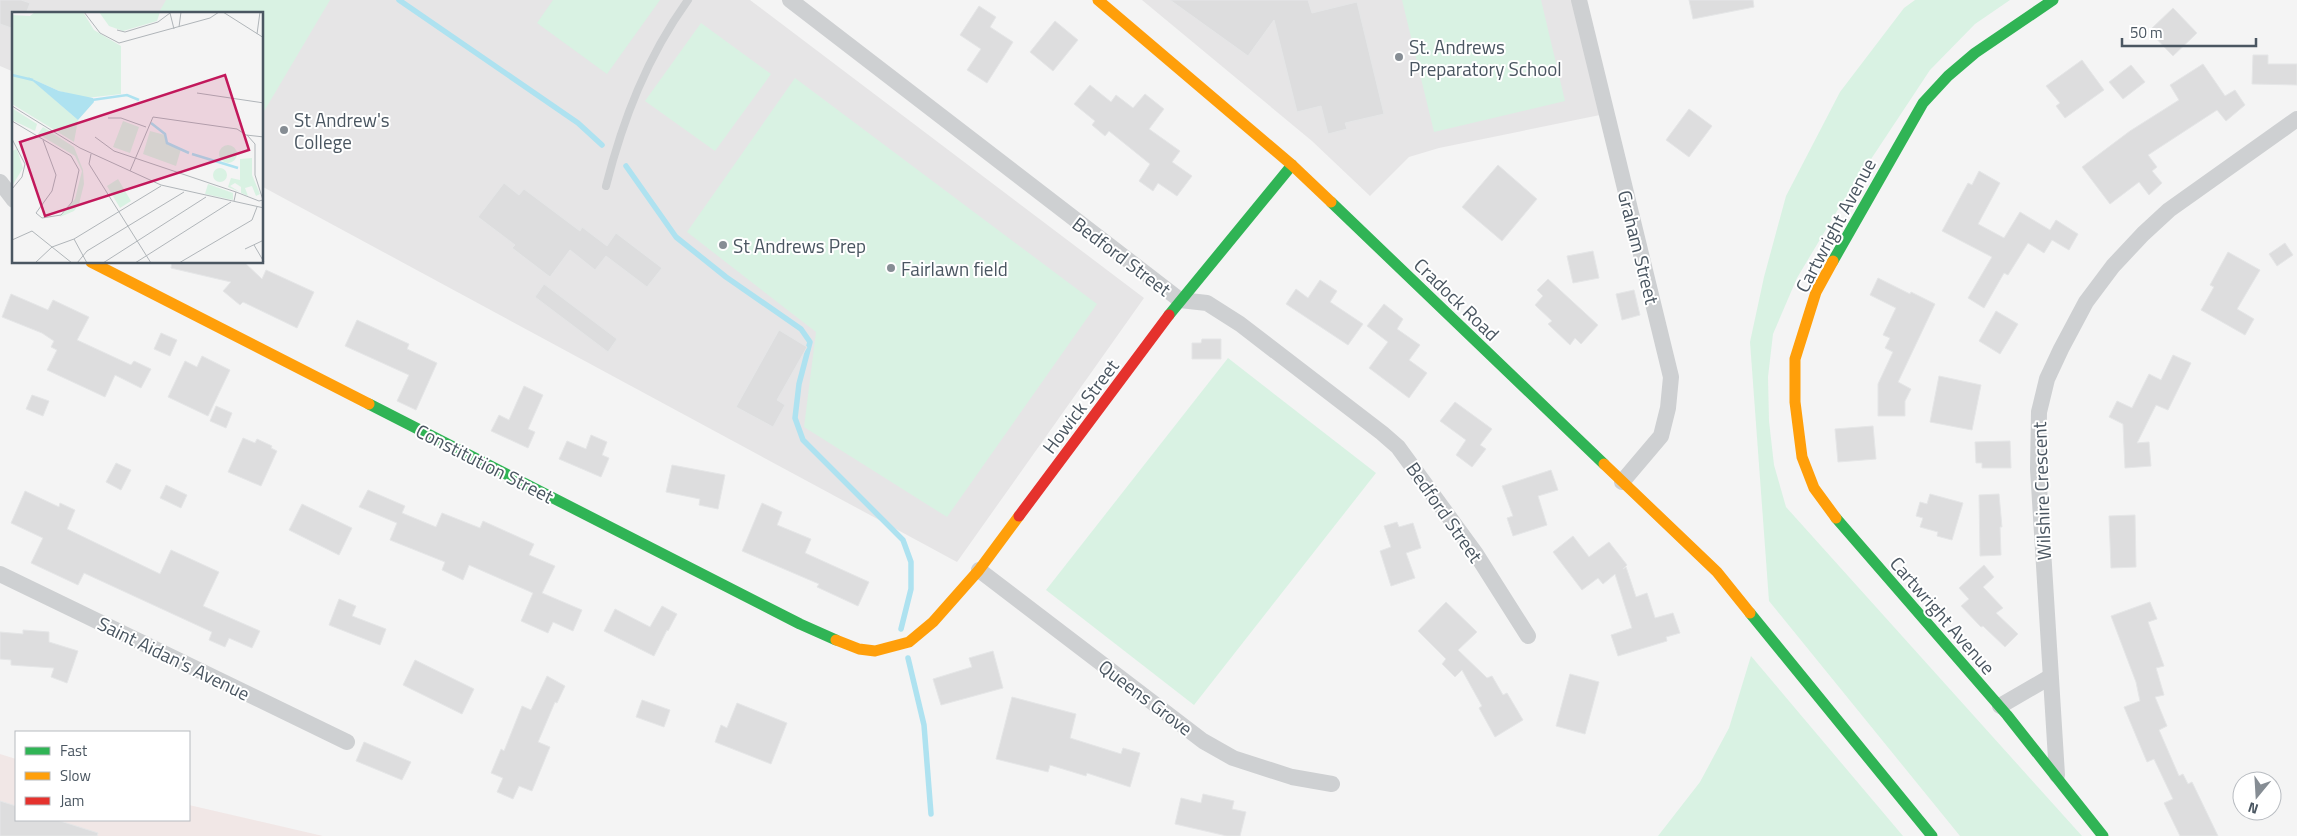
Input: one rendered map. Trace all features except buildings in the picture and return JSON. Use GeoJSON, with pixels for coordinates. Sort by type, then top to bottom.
{"type":"FeatureCollection","features":[{"type":"Feature","properties":{"kind":"street","name":"Bedford Street"},"geometry":{"type":"LineString","coordinates":[[790,0],[1180,300],[1207,303],[1240,324],[1382,432],[1409,460],[1476,554],[1528,636]]}},
{"type":"Feature","properties":{"kind":"street","name":"Cradock Road"},"geometry":{"type":"LineString","coordinates":[[1098,0],[1292,166],[1716,572],[1932,836]]}},
{"type":"Feature","properties":{"kind":"street","name":"Graham Street"},"geometry":{"type":"LineString","coordinates":[[1579,0],[1671,377],[1668,408],[1661,436],[1622,482]]}},
{"type":"Feature","properties":{"kind":"street","name":"Cartwright Avenue"},"geometry":{"type":"LineString","coordinates":[[2053,0],[1975,52],[1923,102],[1851,226],[1816,292],[1795,359],[1795,402],[1802,457],[1814,488],[1837,520],[2000,706],[2057,775]]}},
{"type":"Feature","properties":{"kind":"street","name":"Wilshire Crescent"},"geometry":{"type":"LineString","coordinates":[[2057,775],[2038,469],[2039,412],[2047,379],[2061,348],[2086,302],[2113,266],[2143,234],[2169,210],[2297,119]]}},
{"type":"Feature","properties":{"kind":"street","name":"Howick Street"},"geometry":{"type":"LineString","coordinates":[[882,650],[908,642],[933,622],[979,570],[1180,300],[1292,166]]}},
{"type":"Feature","properties":{"kind":"street"},"geometry":{"type":"LineString","coordinates":[[0,182],[12,197]]}},
{"type":"Feature","properties":{"kind":"street","name":"Constitution Street"},"geometry":{"type":"LineString","coordinates":[[95,264],[808,628],[859,649],[882,650]]}},
{"type":"Feature","properties":{"kind":"street","name":"Queens Grove"},"geometry":{"type":"LineString","coordinates":[[979,570],[1203,741],[1233,758],[1292,777],[1332,784]]}},
{"type":"Feature","properties":{"kind":"street","name":"Saint Aidan's Avenue"},"geometry":{"type":"LineString","coordinates":[[0,574],[347,742]]}},
{"type":"Feature","properties":{"kind":"street"},"geometry":{"type":"LineString","coordinates":[[2000,706],[2050,677]]}},
{"type":"Feature","properties":{"kind":"street"},"geometry":{"type":"LineString","coordinates":[[2057,775],[2103,836]]}},
{"type":"Feature","properties":{"kind":"lane"},"geometry":{"type":"LineString","coordinates":[[606,186],[620,134],[638,86],[669,28],[688,0]]}},
{"type":"Feature","properties":{"kind":"shaded area","name":"St Andrews Prep"},"geometry":{"type":"Polygon","coordinates":[[[0,0],[750,0],[1144,298],[957,562],[264,188],[264,12],[12,12],[12,71],[0,66],[0,0]]]}},
{"type":"Feature","properties":{"kind":"shaded area","name":"St. Andrews Preparatory School"},"geometry":{"type":"Polygon","coordinates":[[[1142,0],[1573,0],[1600,115],[1439,148],[1409,157],[1370,196],[1312,141],[1142,0]]]}},
{"type":"Feature","properties":{"kind":"shaded area"},"geometry":{"type":"Polygon","coordinates":[[[0,754],[15,759],[15,821],[190,821],[190,805],[323,836],[0,836],[0,754]]]}},
{"type":"Feature","properties":{"kind":"green space"},"geometry":{"type":"Polygon","coordinates":[[[166,0],[330,0],[264,111],[264,12],[159,12],[166,0]]]}},
{"type":"Feature","properties":{"kind":"green space"},"geometry":{"type":"Polygon","coordinates":[[[553,0],[660,0],[607,74],[537,23],[553,0]]]}},
{"type":"Feature","properties":{"kind":"green space"},"geometry":{"type":"Polygon","coordinates":[[[1402,0],[1541,0],[1565,101],[1434,132],[1402,0]]]}},
{"type":"Feature","properties":{"kind":"green space"},"geometry":{"type":"Polygon","coordinates":[[[1915,0],[2010,0],[1975,24],[1930,70],[1840,206],[1797,278],[1773,334],[1768,377],[1769,421],[1774,465],[1786,507],[2082,836],[1960,836],[1769,601],[1750,342],[1764,277],[1786,196],[1840,92],[1904,8],[1915,0]]]}},
{"type":"Feature","properties":{"kind":"green space"},"geometry":{"type":"Polygon","coordinates":[[[701,23],[771,74],[715,151],[645,101],[701,23]]]}},
{"type":"Feature","properties":{"kind":"green space","name":"Fairlawn field"},"geometry":{"type":"Polygon","coordinates":[[[795,78],[1097,304],[947,517],[804,427],[816,332],[687,232],[795,78]]]}},
{"type":"Feature","properties":{"kind":"green space"},"geometry":{"type":"Polygon","coordinates":[[[1228,358],[1376,473],[1194,705],[1046,590],[1228,358]]]}},
{"type":"Feature","properties":{"kind":"green space"},"geometry":{"type":"Polygon","coordinates":[[[1751,656],[1903,836],[1658,836],[1700,782],[1729,728],[1751,656]]]}},
{"type":"Feature","properties":{"kind":"waterway"},"geometry":{"type":"LineString","coordinates":[[399,0],[578,123],[602,145]]}},
{"type":"Feature","properties":{"kind":"waterway"},"geometry":{"type":"LineString","coordinates":[[626,166],[676,237],[726,277],[801,329],[810,342],[799,384],[795,418],[803,440],[903,540],[911,562],[911,589],[901,629]]}},
{"type":"Feature","properties":{"kind":"waterway"},"geometry":{"type":"LineString","coordinates":[[908,658],[924,725],[931,814]]}},
{"type":"Feature","properties":{"kind":"traffic: fast"},"geometry":{"type":"LineString","coordinates":[[1833,261],[1923,103],[1948,76],[1975,53],[2053,0]]}},
{"type":"Feature","properties":{"kind":"traffic: fast"},"geometry":{"type":"LineString","coordinates":[[1169,315],[1292,165]]}},
{"type":"Feature","properties":{"kind":"traffic: fast"},"geometry":{"type":"LineString","coordinates":[[1331,202],[1604,464]]}},
{"type":"Feature","properties":{"kind":"traffic: fast"},"geometry":{"type":"LineString","coordinates":[[369,404],[800,624],[836,640]]}},
{"type":"Feature","properties":{"kind":"traffic: fast"},"geometry":{"type":"LineString","coordinates":[[1836,518],[2007,715],[2103,836]]}},
{"type":"Feature","properties":{"kind":"traffic: fast"},"geometry":{"type":"LineString","coordinates":[[1750,613],[1932,836]]}},
{"type":"Feature","properties":{"kind":"traffic: slow"},"geometry":{"type":"LineString","coordinates":[[1098,0],[1292,165],[1331,202]]}},
{"type":"Feature","properties":{"kind":"traffic: slow"},"geometry":{"type":"LineString","coordinates":[[1833,261],[1816,292],[1795,359],[1795,402],[1802,457],[1814,488],[1836,518]]}},
{"type":"Feature","properties":{"kind":"traffic: slow"},"geometry":{"type":"LineString","coordinates":[[95,264],[369,404]]}},
{"type":"Feature","properties":{"kind":"traffic: slow"},"geometry":{"type":"LineString","coordinates":[[1604,464],[1717,572],[1750,613]]}},
{"type":"Feature","properties":{"kind":"traffic: slow"},"geometry":{"type":"LineString","coordinates":[[836,640],[859,649],[875,651],[909,642],[933,622],[979,570],[1019,516]]}},
{"type":"Feature","properties":{"kind":"traffic: jam"},"geometry":{"type":"LineString","coordinates":[[1019,516],[1169,315]]}},
{"type":"Feature","properties":{"kind":"place","name":"St. Andrews Preparatory School"},"geometry":{"type":"Point","coordinates":[1399,57]}},
{"type":"Feature","properties":{"kind":"place","name":"St Andrew's College"},"geometry":{"type":"Point","coordinates":[284,130]}},
{"type":"Feature","properties":{"kind":"place","name":"St Andrews Prep"},"geometry":{"type":"Point","coordinates":[723,245]}},
{"type":"Feature","properties":{"kind":"place","name":"Fairlawn field"},"geometry":{"type":"Point","coordinates":[891,268]}}]}
